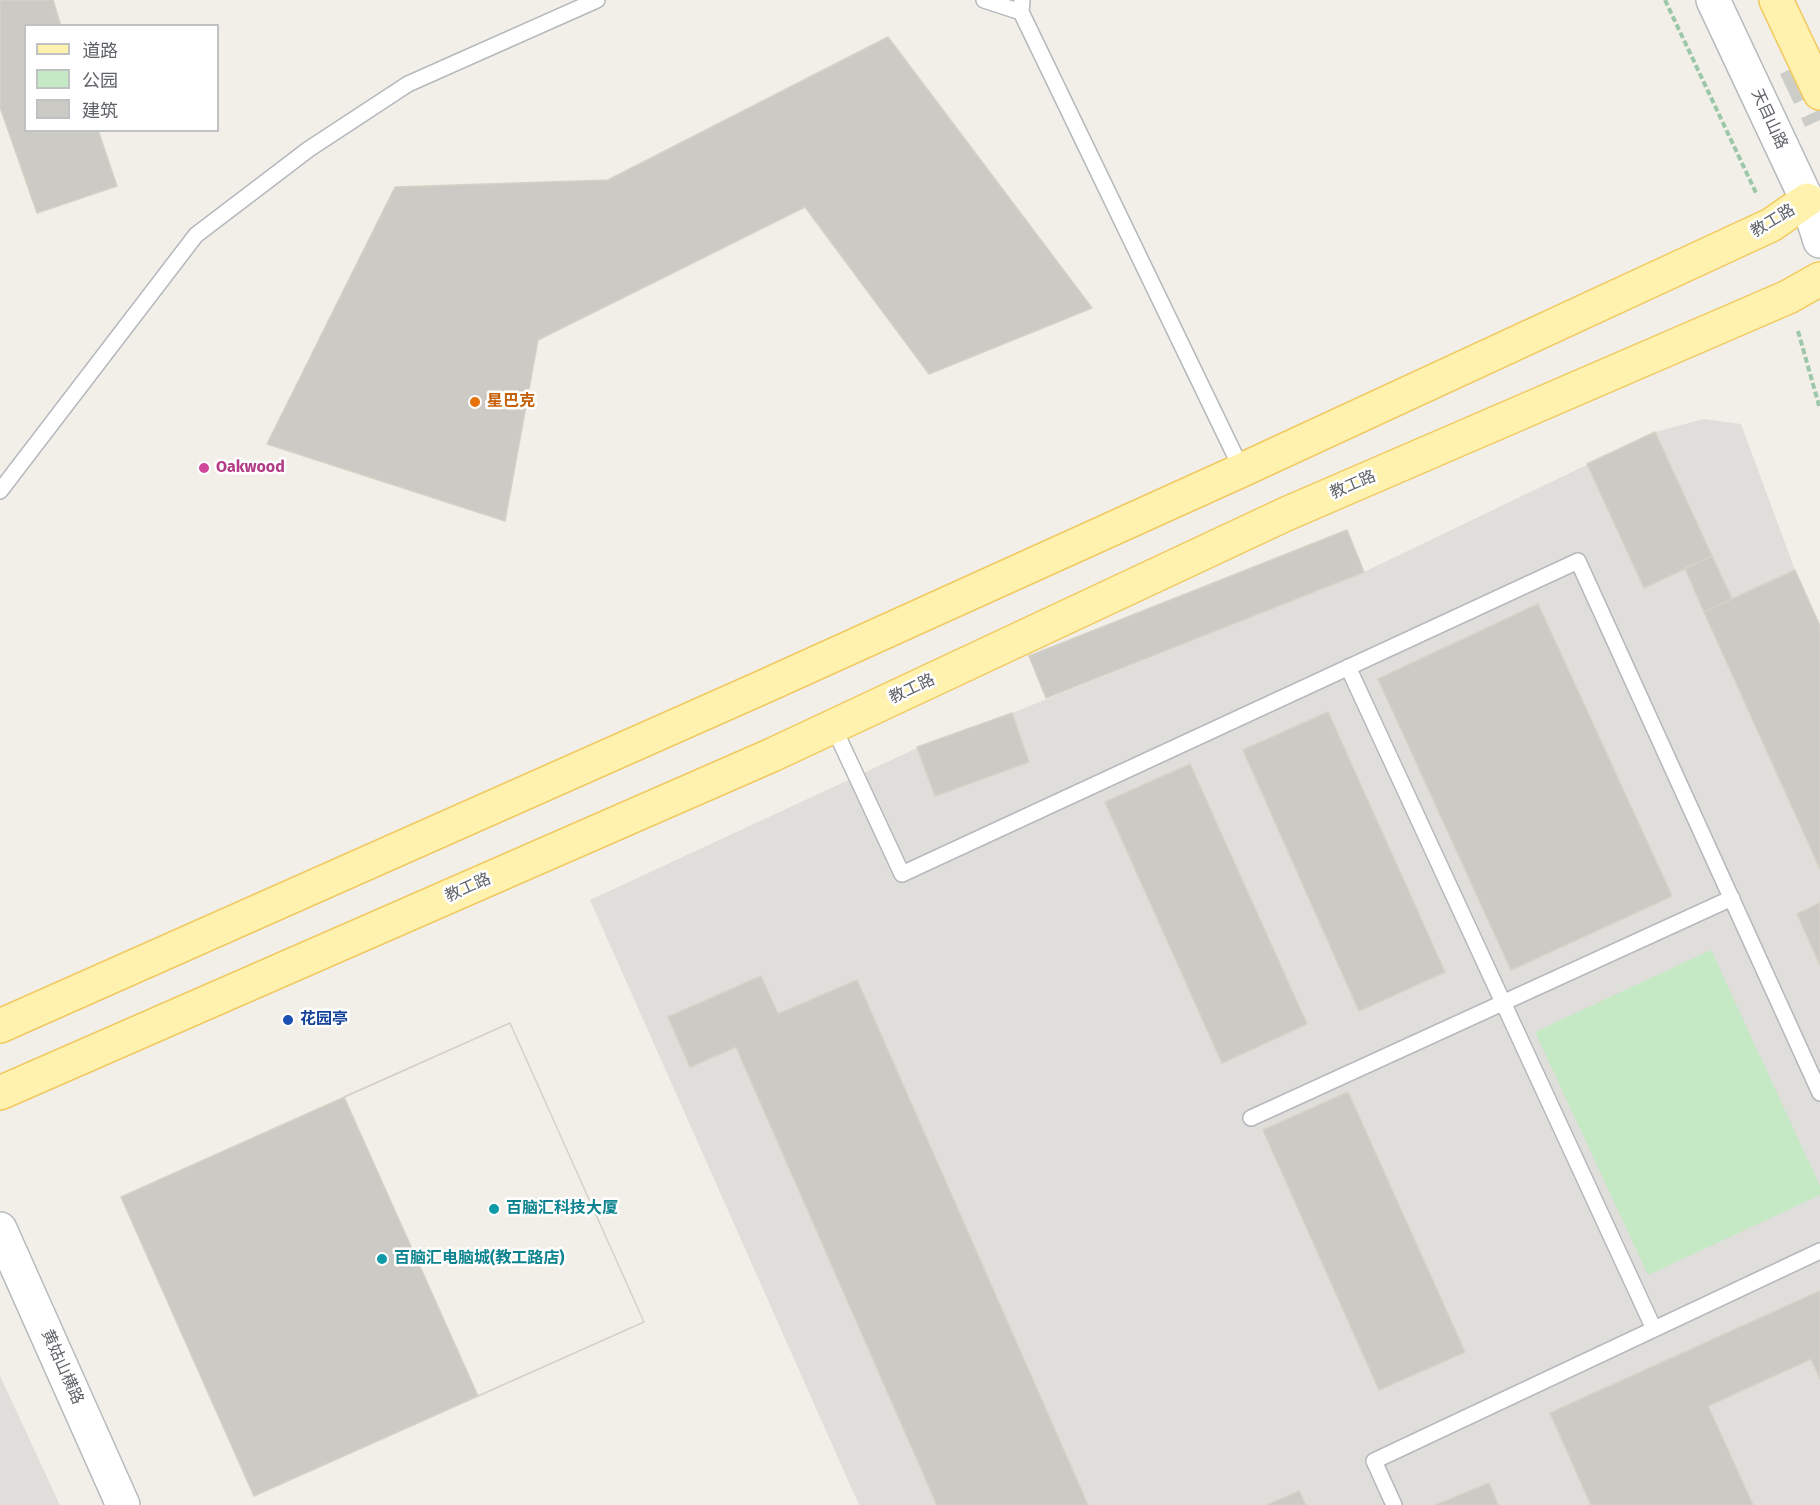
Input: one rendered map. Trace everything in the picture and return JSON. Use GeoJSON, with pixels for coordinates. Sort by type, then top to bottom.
{"type":"FeatureCollection","features":[{"type":"Feature","properties":{"kind":"main road"},"geometry":{"type":"LineString","coordinates":[[1776,0],[1820,93]]}},
{"type":"Feature","properties":{"kind":"main road","name":"教工路"},"geometry":{"type":"LineString","coordinates":[[0,1026],[752,692],[1242,470],[1772,225],[1814,196]]}},
{"type":"Feature","properties":{"kind":"main road","name":"教工路"},"geometry":{"type":"LineString","coordinates":[[0,1093],[772,755],[1286,514],[1788,297],[1820,279]]}},
{"type":"Feature","properties":{"kind":"street","name":"天目山路"},"geometry":{"type":"LineString","coordinates":[[1713,0],[1814,196],[1820,241]]}},
{"type":"Feature","properties":{"kind":"street","name":"黄姑山横路"},"geometry":{"type":"LineString","coordinates":[[0,1229],[123,1505]]}},
{"type":"Feature","properties":{"kind":"lane"},"geometry":{"type":"LineString","coordinates":[[0,491],[196,236],[309,149],[408,84],[597,0]]}},
{"type":"Feature","properties":{"kind":"lane"},"geometry":{"type":"LineString","coordinates":[[984,0],[1021,6],[1242,470]]}},
{"type":"Feature","properties":{"kind":"lane"},"geometry":{"type":"LineString","coordinates":[[833,726],[902,874],[1578,561],[1820,1093]]}},
{"type":"Feature","properties":{"kind":"lane"},"geometry":{"type":"LineString","coordinates":[[1348,667],[1654,1329]]}},
{"type":"Feature","properties":{"kind":"lane"},"geometry":{"type":"LineString","coordinates":[[1251,1118],[1732,898]]}},
{"type":"Feature","properties":{"kind":"lane"},"geometry":{"type":"LineString","coordinates":[[1394,1505],[1374,1461],[1820,1251]]}},
{"type":"Feature","properties":{"kind":"shaded area"},"geometry":{"type":"Polygon","coordinates":[[[1704,419],[1741,424],[1795,570],[1820,626],[1820,1505],[859,1505],[590,900],[928,743],[1012,713],[1364,572],[1655,432],[1704,419]]]}},
{"type":"Feature","properties":{"kind":"shaded area"},"geometry":{"type":"Polygon","coordinates":[[[0,1376],[60,1505],[0,1505],[0,1376]]]}},
{"type":"Feature","properties":{"kind":"green space"},"geometry":{"type":"Polygon","coordinates":[[[1711,950],[1820,1186],[1820,1195],[1648,1275],[1535,1032],[1711,950]]]}},
{"type":"Feature","properties":{"kind":"building"},"geometry":{"type":"Polygon","coordinates":[[[0,0],[53,0],[60,24],[24,24],[24,132],[99,132],[117,186],[37,213],[0,107],[0,0]]]}},
{"type":"Feature","properties":{"kind":"building"},"geometry":{"type":"Polygon","coordinates":[[[888,37],[1092,308],[929,374],[805,207],[538,340],[505,521],[267,444],[395,187],[608,180],[888,37]]]}},
{"type":"Feature","properties":{"kind":"building"},"geometry":{"type":"Polygon","coordinates":[[[1655,432],[1712,556],[1644,588],[1587,464],[1655,432]]]}},
{"type":"Feature","properties":{"kind":"building"},"geometry":{"type":"Polygon","coordinates":[[[1347,530],[1364,572],[1046,698],[1029,656],[1347,530]]]}},
{"type":"Feature","properties":{"kind":"building"},"geometry":{"type":"Polygon","coordinates":[[[1712,556],[1732,599],[1704,612],[1685,568],[1712,556]]]}},
{"type":"Feature","properties":{"kind":"building"},"geometry":{"type":"Polygon","coordinates":[[[1795,570],[1820,626],[1820,869],[1704,612],[1795,570]]]}},
{"type":"Feature","properties":{"kind":"building"},"geometry":{"type":"Polygon","coordinates":[[[1538,604],[1672,896],[1511,970],[1378,679],[1538,604]]]}},
{"type":"Feature","properties":{"kind":"building"},"geometry":{"type":"Polygon","coordinates":[[[1328,712],[1445,972],[1359,1011],[1243,750],[1328,712]]]}},
{"type":"Feature","properties":{"kind":"building"},"geometry":{"type":"Polygon","coordinates":[[[1012,713],[1029,762],[935,796],[917,747],[1012,713]]]}},
{"type":"Feature","properties":{"kind":"building"},"geometry":{"type":"Polygon","coordinates":[[[1190,764],[1307,1024],[1222,1063],[1105,802],[1190,764]]]}},
{"type":"Feature","properties":{"kind":"building"},"geometry":{"type":"Polygon","coordinates":[[[1820,903],[1820,965],[1797,914],[1820,903]]]}},
{"type":"Feature","properties":{"kind":"building"},"geometry":{"type":"Polygon","coordinates":[[[761,976],[778,1014],[857,980],[1088,1505],[937,1505],[736,1047],[690,1067],[668,1017],[761,976]]]}},
{"type":"Feature","properties":{"kind":"building","name":"百脑汇电脑城(教工路店)"},"geometry":{"type":"Polygon","coordinates":[[[510,1023],[644,1322],[254,1496],[121,1197],[510,1023]]]}},
{"type":"Feature","properties":{"kind":"building","name":"百脑汇科技大厦"},"geometry":{"type":"Polygon","coordinates":[[[510,1023],[644,1322],[478,1396],[344,1097],[510,1023]]]}},
{"type":"Feature","properties":{"kind":"building"},"geometry":{"type":"Polygon","coordinates":[[[1348,1092],[1465,1352],[1379,1390],[1263,1130],[1348,1092]]]}},
{"type":"Feature","properties":{"kind":"building"},"geometry":{"type":"Polygon","coordinates":[[[1820,1291],[1820,1379],[1811,1359],[1708,1406],[1753,1505],[1591,1505],[1550,1413],[1820,1291]]]}},
{"type":"Feature","properties":{"kind":"building"},"geometry":{"type":"Polygon","coordinates":[[[1489,1483],[1498,1505],[1436,1505],[1489,1483]]]}},
{"type":"Feature","properties":{"kind":"building"},"geometry":{"type":"Polygon","coordinates":[[[1299,1491],[1306,1505],[1267,1505],[1299,1491]]]}},
{"type":"Feature","properties":{"kind":"tunnel"},"geometry":{"type":"LineString","coordinates":[[1795,67],[1820,120]]}},
{"type":"Feature","properties":{"kind":"place","name":"星巴克"},"geometry":{"type":"Point","coordinates":[475,402]}},
{"type":"Feature","properties":{"kind":"place","name":"Oakwood"},"geometry":{"type":"Point","coordinates":[204,468]}},
{"type":"Feature","properties":{"kind":"place","name":"花园亭"},"geometry":{"type":"Point","coordinates":[288,1020]}},
{"type":"Feature","properties":{"kind":"place","name":"百脑汇科技大厦"},"geometry":{"type":"Point","coordinates":[494,1209]}},
{"type":"Feature","properties":{"kind":"place","name":"百脑汇电脑城(教工路店)"},"geometry":{"type":"Point","coordinates":[382,1259]}}]}
